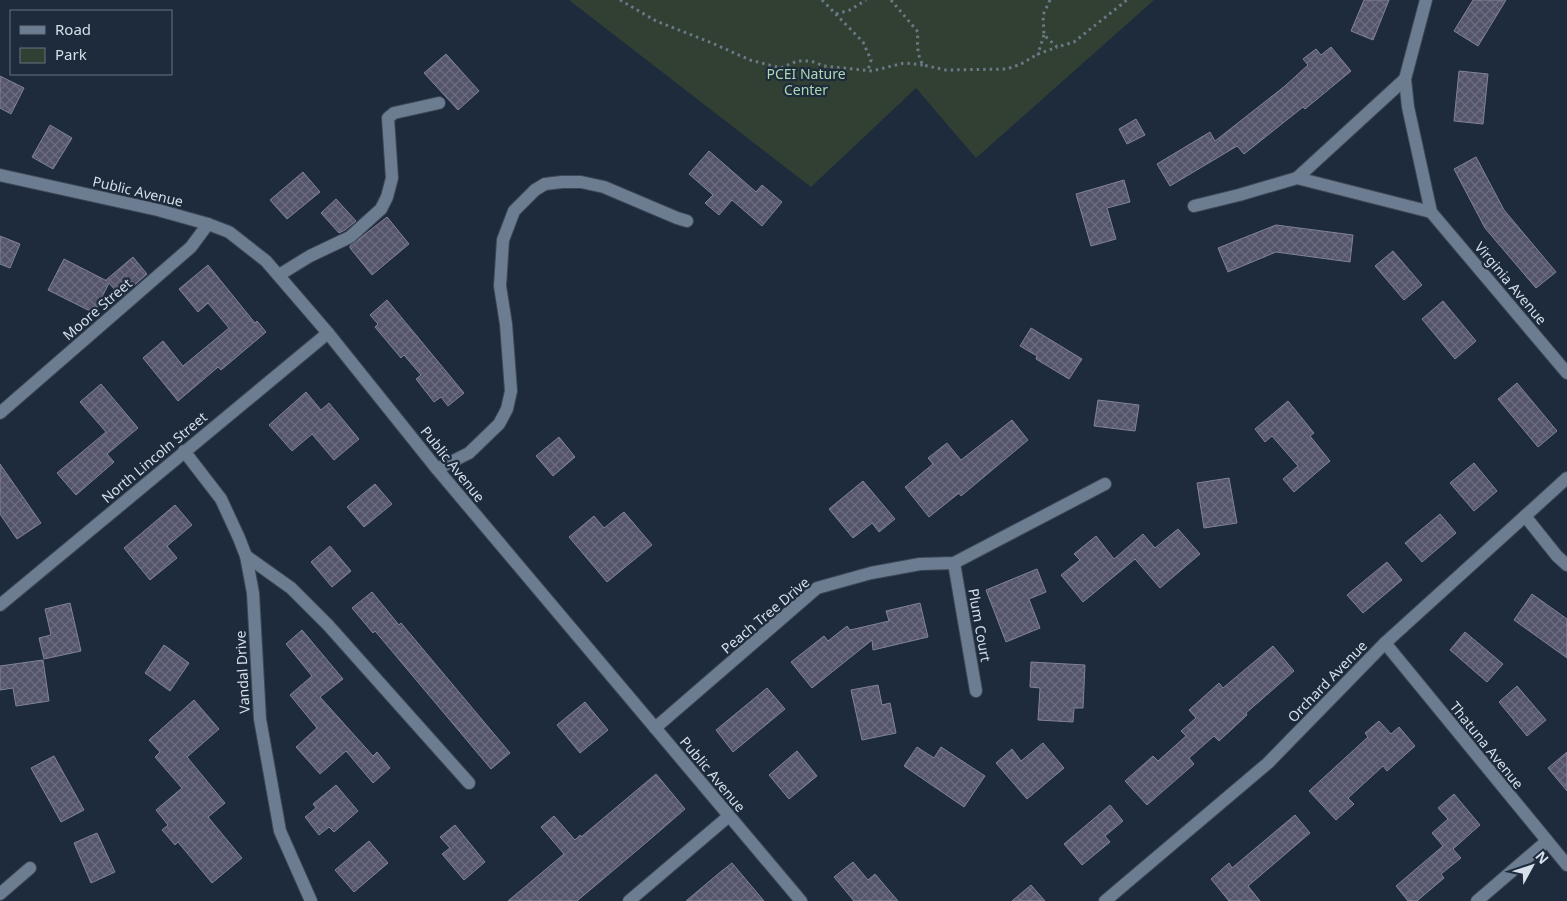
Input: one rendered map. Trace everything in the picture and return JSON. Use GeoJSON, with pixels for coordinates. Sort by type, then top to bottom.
{"type":"FeatureCollection","features":[{"type":"Feature","properties":{"kind":"street"},"geometry":{"type":"LineString","coordinates":[[1297,178],[1431,212],[1408,107],[1405,79],[1426,0]]}},
{"type":"Feature","properties":{"kind":"street"},"geometry":{"type":"LineString","coordinates":[[1194,206],[1297,178],[1405,79]]}},
{"type":"Feature","properties":{"kind":"street"},"geometry":{"type":"LineString","coordinates":[[279,275],[310,256],[350,237],[381,209],[392,178],[388,118],[394,113],[439,103]]}},
{"type":"Feature","properties":{"kind":"street","name":"Public Avenue"},"geometry":{"type":"LineString","coordinates":[[0,175],[158,210],[208,224],[229,232],[266,261],[328,333],[437,469],[800,901]]}},
{"type":"Feature","properties":{"kind":"street"},"geometry":{"type":"LineString","coordinates":[[437,469],[469,453],[499,424],[507,409],[511,391],[506,324],[500,286],[502,240],[514,211],[535,190],[545,184],[581,182],[604,187],[687,221]]}},
{"type":"Feature","properties":{"kind":"street","name":"Virginia Avenue"},"geometry":{"type":"LineString","coordinates":[[1431,212],[1567,373]]}},
{"type":"Feature","properties":{"kind":"street","name":"Moore Street"},"geometry":{"type":"LineString","coordinates":[[0,413],[191,247],[208,224]]}},
{"type":"Feature","properties":{"kind":"street","name":"North Lincoln Street"},"geometry":{"type":"LineString","coordinates":[[0,605],[328,333]]}},
{"type":"Feature","properties":{"kind":"street","name":"Vandal Drive"},"geometry":{"type":"LineString","coordinates":[[184,451],[221,499],[246,556],[253,593],[260,719],[280,831],[311,901]]}},
{"type":"Feature","properties":{"kind":"street","name":"Orchard Avenue"},"geometry":{"type":"LineString","coordinates":[[1105,901],[1268,763],[1385,643],[1567,478]]}},
{"type":"Feature","properties":{"kind":"street","name":"Peach Tree Drive"},"geometry":{"type":"LineString","coordinates":[[655,728],[818,588],[870,573],[920,564],[954,563],[1106,484]]}},
{"type":"Feature","properties":{"kind":"street"},"geometry":{"type":"LineString","coordinates":[[1525,516],[1557,556],[1567,565]]}},
{"type":"Feature","properties":{"kind":"street"},"geometry":{"type":"LineString","coordinates":[[246,556],[291,588],[316,612],[469,783]]}},
{"type":"Feature","properties":{"kind":"street","name":"Plum Court"},"geometry":{"type":"LineString","coordinates":[[954,563],[976,691]]}},
{"type":"Feature","properties":{"kind":"street","name":"Thatuna Avenue"},"geometry":{"type":"LineString","coordinates":[[1385,643],[1567,865]]}},
{"type":"Feature","properties":{"kind":"street"},"geometry":{"type":"LineString","coordinates":[[629,901],[729,816]]}},
{"type":"Feature","properties":{"kind":"street"},"geometry":{"type":"LineString","coordinates":[[1477,901],[1547,841]]}},
{"type":"Feature","properties":{"kind":"street"},"geometry":{"type":"LineString","coordinates":[[0,894],[30,868]]}},
{"type":"Feature","properties":{"kind":"path"},"geometry":{"type":"LineString","coordinates":[[620,0],[656,21],[750,60],[781,68],[797,61],[811,61],[824,66],[872,71],[904,63],[946,70],[1007,69],[1022,64],[1038,54],[1074,42],[1127,0]]}},
{"type":"Feature","properties":{"kind":"path"},"geometry":{"type":"LineString","coordinates":[[822,0],[863,42],[871,60],[868,70]]}},
{"type":"Feature","properties":{"kind":"path"},"geometry":{"type":"LineString","coordinates":[[836,14],[850,10],[866,0]]}},
{"type":"Feature","properties":{"kind":"path"},"geometry":{"type":"LineString","coordinates":[[891,0],[918,32],[919,59],[923,65]]}},
{"type":"Feature","properties":{"kind":"path"},"geometry":{"type":"LineString","coordinates":[[1038,54],[1044,34],[1043,15],[1050,0]]}},
{"type":"Feature","properties":{"kind":"path"},"geometry":{"type":"LineString","coordinates":[[1044,34],[1057,47]]}},
{"type":"Feature","properties":{"kind":"green space","name":"PCEI Nature Center"},"geometry":{"type":"Polygon","coordinates":[[[569,0],[1154,0],[976,158],[916,88],[811,187],[569,0]]]}},
{"type":"Feature","properties":{"kind":"building"},"geometry":{"type":"Polygon","coordinates":[[[1364,0],[1389,0],[1373,40],[1351,31],[1364,0]]]}},
{"type":"Feature","properties":{"kind":"building"},"geometry":{"type":"Polygon","coordinates":[[[1473,0],[1506,0],[1478,46],[1454,31],[1473,0]]]}},
{"type":"Feature","properties":{"kind":"building"},"geometry":{"type":"Polygon","coordinates":[[[1331,47],[1351,71],[1305,109],[1303,107],[1244,154],[1237,146],[1170,186],[1157,164],[1210,132],[1215,141],[1285,86],[1308,65],[1303,59],[1316,49],[1321,55],[1331,47]]]}},
{"type":"Feature","properties":{"kind":"building"},"geometry":{"type":"Polygon","coordinates":[[[446,54],[479,91],[458,110],[424,73],[446,54]]]}},
{"type":"Feature","properties":{"kind":"building"},"geometry":{"type":"Polygon","coordinates":[[[1459,71],[1488,74],[1483,124],[1454,121],[1459,71]]]}},
{"type":"Feature","properties":{"kind":"building"},"geometry":{"type":"Polygon","coordinates":[[[0,76],[24,88],[11,114],[0,108],[0,76]]]}},
{"type":"Feature","properties":{"kind":"building"},"geometry":{"type":"Polygon","coordinates":[[[1136,119],[1145,135],[1127,144],[1119,129],[1136,119]]]}},
{"type":"Feature","properties":{"kind":"building"},"geometry":{"type":"Polygon","coordinates":[[[50,125],[72,138],[53,169],[32,157],[50,125]]]}},
{"type":"Feature","properties":{"kind":"building"},"geometry":{"type":"Polygon","coordinates":[[[709,151],[756,192],[762,185],[782,202],[762,226],[732,200],[719,215],[705,203],[713,195],[689,174],[709,151]]]}},
{"type":"Feature","properties":{"kind":"building"},"geometry":{"type":"Polygon","coordinates":[[[1476,157],[1504,210],[1556,272],[1536,288],[1485,228],[1454,169],[1476,157]]]}},
{"type":"Feature","properties":{"kind":"building"},"geometry":{"type":"Polygon","coordinates":[[[303,172],[320,192],[287,219],[270,200],[303,172]]]}},
{"type":"Feature","properties":{"kind":"building"},"geometry":{"type":"Polygon","coordinates":[[[1124,180],[1130,202],[1107,208],[1116,239],[1091,246],[1076,194],[1124,180]]]}},
{"type":"Feature","properties":{"kind":"building"},"geometry":{"type":"Polygon","coordinates":[[[336,199],[356,221],[339,233],[321,213],[336,199]]]}},
{"type":"Feature","properties":{"kind":"building"},"geometry":{"type":"Polygon","coordinates":[[[387,217],[409,244],[372,275],[350,246],[387,217]]]}},
{"type":"Feature","properties":{"kind":"building"},"geometry":{"type":"Polygon","coordinates":[[[1276,225],[1353,235],[1350,262],[1276,252],[1228,272],[1218,248],[1276,225]]]}},
{"type":"Feature","properties":{"kind":"building"},"geometry":{"type":"Polygon","coordinates":[[[0,236],[20,244],[10,268],[0,264],[0,236]]]}},
{"type":"Feature","properties":{"kind":"building"},"geometry":{"type":"Polygon","coordinates":[[[1393,251],[1422,285],[1404,300],[1375,266],[1393,251]]]}},
{"type":"Feature","properties":{"kind":"building"},"geometry":{"type":"Polygon","coordinates":[[[133,257],[147,274],[121,297],[109,283],[94,313],[48,290],[64,259],[107,281],[133,257]]]}},
{"type":"Feature","properties":{"kind":"building"},"geometry":{"type":"Polygon","coordinates":[[[208,265],[255,323],[257,321],[266,332],[221,370],[218,367],[178,401],[143,358],[163,341],[183,366],[229,328],[208,303],[198,312],[179,289],[208,265]]]}},
{"type":"Feature","properties":{"kind":"building"},"geometry":{"type":"Polygon","coordinates":[[[387,300],[464,393],[448,406],[441,397],[434,402],[416,379],[421,375],[404,355],[401,358],[375,327],[378,324],[370,315],[387,300]]]}},
{"type":"Feature","properties":{"kind":"building"},"geometry":{"type":"Polygon","coordinates":[[[1443,301],[1476,341],[1455,359],[1422,319],[1443,301]]]}},
{"type":"Feature","properties":{"kind":"building"},"geometry":{"type":"Polygon","coordinates":[[[1031,328],[1082,359],[1069,379],[1036,359],[1037,356],[1020,346],[1031,328]]]}},
{"type":"Feature","properties":{"kind":"building"},"geometry":{"type":"Polygon","coordinates":[[[1517,383],[1557,431],[1538,447],[1498,399],[1517,383]]]}},
{"type":"Feature","properties":{"kind":"building"},"geometry":{"type":"Polygon","coordinates":[[[101,384],[138,428],[107,454],[114,462],[76,495],[57,473],[106,432],[80,402],[101,384]]]}},
{"type":"Feature","properties":{"kind":"building"},"geometry":{"type":"Polygon","coordinates":[[[306,392],[321,410],[329,403],[359,439],[334,460],[312,434],[292,451],[269,425],[306,392]]]}},
{"type":"Feature","properties":{"kind":"building"},"geometry":{"type":"Polygon","coordinates":[[[1098,400],[1139,405],[1135,431],[1094,426],[1098,400]]]}},
{"type":"Feature","properties":{"kind":"building"},"geometry":{"type":"Polygon","coordinates":[[[1288,401],[1314,433],[1310,436],[1330,461],[1294,492],[1283,479],[1298,466],[1272,436],[1265,442],[1255,429],[1288,401]]]}},
{"type":"Feature","properties":{"kind":"building"},"geometry":{"type":"Polygon","coordinates":[[[1012,420],[1028,440],[961,496],[959,493],[929,517],[905,487],[933,464],[928,458],[947,443],[961,460],[1012,420]]]}},
{"type":"Feature","properties":{"kind":"building"},"geometry":{"type":"Polygon","coordinates":[[[559,437],[575,457],[553,476],[536,456],[559,437]]]}},
{"type":"Feature","properties":{"kind":"building"},"geometry":{"type":"Polygon","coordinates":[[[1474,463],[1497,491],[1474,511],[1450,483],[1474,463]]]}},
{"type":"Feature","properties":{"kind":"building"},"geometry":{"type":"Polygon","coordinates":[[[0,464],[41,523],[17,539],[0,514],[0,464]]]}},
{"type":"Feature","properties":{"kind":"building"},"geometry":{"type":"Polygon","coordinates":[[[1229,478],[1237,523],[1204,528],[1197,483],[1229,478]]]}},
{"type":"Feature","properties":{"kind":"building"},"geometry":{"type":"Polygon","coordinates":[[[863,481],[895,519],[879,532],[872,523],[853,538],[829,509],[863,481]]]}},
{"type":"Feature","properties":{"kind":"building"},"geometry":{"type":"Polygon","coordinates":[[[375,484],[392,504],[364,527],[347,507],[375,484]]]}},
{"type":"Feature","properties":{"kind":"building"},"geometry":{"type":"Polygon","coordinates":[[[175,505],[192,525],[167,546],[177,558],[150,580],[124,548],[175,505]]]}},
{"type":"Feature","properties":{"kind":"building"},"geometry":{"type":"Polygon","coordinates":[[[624,512],[652,545],[607,582],[569,537],[594,516],[604,528],[624,512]]]}},
{"type":"Feature","properties":{"kind":"building"},"geometry":{"type":"Polygon","coordinates":[[[1440,514],[1456,533],[1422,562],[1405,543],[1440,514]]]}},
{"type":"Feature","properties":{"kind":"building"},"geometry":{"type":"Polygon","coordinates":[[[1178,529],[1200,554],[1160,588],[1135,559],[1083,602],[1061,575],[1080,560],[1074,554],[1096,536],[1114,559],[1143,534],[1155,548],[1178,529]]]}},
{"type":"Feature","properties":{"kind":"building"},"geometry":{"type":"Polygon","coordinates":[[[330,546],[351,571],[332,587],[311,562],[330,546]]]}},
{"type":"Feature","properties":{"kind":"building"},"geometry":{"type":"Polygon","coordinates":[[[1387,562],[1402,580],[1363,613],[1347,595],[1387,562]]]}},
{"type":"Feature","properties":{"kind":"building"},"geometry":{"type":"Polygon","coordinates":[[[1037,569],[1046,592],[1029,599],[1040,628],[1006,642],[986,590],[1037,569]]]}},
{"type":"Feature","properties":{"kind":"building"},"geometry":{"type":"Polygon","coordinates":[[[372,592],[399,625],[401,623],[510,753],[491,769],[375,631],[373,633],[352,608],[372,592]]]}},
{"type":"Feature","properties":{"kind":"building"},"geometry":{"type":"Polygon","coordinates":[[[1532,594],[1567,619],[1567,658],[1514,620],[1532,594]]]}},
{"type":"Feature","properties":{"kind":"building"},"geometry":{"type":"Polygon","coordinates":[[[70,603],[81,651],[44,659],[39,638],[51,635],[45,609],[70,603]]]}},
{"type":"Feature","properties":{"kind":"building"},"geometry":{"type":"Polygon","coordinates":[[[920,603],[928,637],[873,650],[872,640],[812,688],[791,662],[824,636],[828,641],[847,626],[850,630],[889,621],[886,611],[920,603]]]}},
{"type":"Feature","properties":{"kind":"building"},"geometry":{"type":"Polygon","coordinates":[[[302,630],[343,679],[320,697],[373,756],[377,752],[390,768],[373,783],[346,751],[320,774],[296,747],[317,728],[290,695],[312,676],[286,644],[302,630]]]}},
{"type":"Feature","properties":{"kind":"building"},"geometry":{"type":"Polygon","coordinates":[[[1465,632],[1503,664],[1487,682],[1450,650],[1465,632]]]}},
{"type":"Feature","properties":{"kind":"building"},"geometry":{"type":"Polygon","coordinates":[[[164,645],[189,663],[170,691],[145,673],[164,645]]]}},
{"type":"Feature","properties":{"kind":"building"},"geometry":{"type":"Polygon","coordinates":[[[1273,646],[1294,671],[1246,713],[1247,715],[1219,741],[1214,736],[1189,758],[1194,764],[1147,805],[1125,781],[1153,756],[1158,761],[1186,736],[1181,731],[1196,718],[1189,710],[1219,683],[1223,688],[1273,646]]]}},
{"type":"Feature","properties":{"kind":"building"},"geometry":{"type":"Polygon","coordinates":[[[43,660],[49,701],[16,706],[13,688],[0,690],[0,666],[43,660]]]}},
{"type":"Feature","properties":{"kind":"building"},"geometry":{"type":"Polygon","coordinates":[[[1031,662],[1085,665],[1083,708],[1074,708],[1073,722],[1038,720],[1040,688],[1030,687],[1031,662]]]}},
{"type":"Feature","properties":{"kind":"building"},"geometry":{"type":"Polygon","coordinates":[[[878,685],[882,705],[890,703],[896,733],[862,740],[851,690],[878,685]]]}},
{"type":"Feature","properties":{"kind":"building"},"geometry":{"type":"Polygon","coordinates":[[[1517,686],[1546,720],[1527,736],[1499,702],[1517,686]]]}},
{"type":"Feature","properties":{"kind":"building"},"geometry":{"type":"Polygon","coordinates":[[[767,688],[785,709],[733,752],[716,730],[767,688]]]}},
{"type":"Feature","properties":{"kind":"building"},"geometry":{"type":"Polygon","coordinates":[[[194,700],[219,729],[187,757],[225,803],[208,817],[242,858],[212,883],[178,842],[175,845],[162,830],[168,825],[156,810],[182,788],[155,757],[160,752],[149,740],[194,700]]]}},
{"type":"Feature","properties":{"kind":"building"},"geometry":{"type":"Polygon","coordinates":[[[585,702],[608,730],[580,753],[557,725],[585,702]]]}},
{"type":"Feature","properties":{"kind":"building"},"geometry":{"type":"Polygon","coordinates":[[[1379,721],[1391,734],[1399,727],[1415,746],[1387,771],[1383,766],[1348,798],[1354,804],[1336,820],[1309,791],[1368,737],[1365,733],[1379,721]]]}},
{"type":"Feature","properties":{"kind":"building"},"geometry":{"type":"Polygon","coordinates":[[[1043,743],[1064,768],[1027,799],[996,763],[1012,749],[1021,761],[1043,743]]]}},
{"type":"Feature","properties":{"kind":"building"},"geometry":{"type":"Polygon","coordinates":[[[917,747],[934,758],[941,747],[985,776],[964,807],[904,766],[917,747]]]}},
{"type":"Feature","properties":{"kind":"building"},"geometry":{"type":"Polygon","coordinates":[[[797,751],[817,776],[789,799],[769,775],[797,751]]]}},
{"type":"Feature","properties":{"kind":"building"},"geometry":{"type":"Polygon","coordinates":[[[1567,752],[1567,791],[1548,768],[1567,752]]]}},
{"type":"Feature","properties":{"kind":"building"},"geometry":{"type":"Polygon","coordinates":[[[54,756],[84,810],[61,822],[31,768],[54,756]]]}},
{"type":"Feature","properties":{"kind":"building"},"geometry":{"type":"Polygon","coordinates":[[[656,774],[685,809],[648,841],[577,901],[508,901],[564,854],[541,827],[554,816],[575,840],[656,774]]]}},
{"type":"Feature","properties":{"kind":"building"},"geometry":{"type":"Polygon","coordinates":[[[336,785],[358,811],[334,832],[329,827],[319,835],[305,817],[316,808],[313,804],[336,785]]]}},
{"type":"Feature","properties":{"kind":"building"},"geometry":{"type":"Polygon","coordinates":[[[1454,794],[1480,825],[1453,849],[1461,858],[1441,874],[1444,878],[1417,901],[1408,901],[1396,886],[1443,846],[1432,833],[1448,819],[1438,808],[1454,794]]]}},
{"type":"Feature","properties":{"kind":"building"},"geometry":{"type":"Polygon","coordinates":[[[1110,805],[1123,821],[1105,836],[1110,842],[1082,865],[1064,844],[1110,805]]]}},
{"type":"Feature","properties":{"kind":"building"},"geometry":{"type":"Polygon","coordinates":[[[1295,815],[1310,833],[1248,886],[1260,901],[1229,901],[1211,879],[1229,863],[1232,868],[1295,815]]]}},
{"type":"Feature","properties":{"kind":"building"},"geometry":{"type":"Polygon","coordinates":[[[455,825],[485,862],[464,880],[442,854],[450,848],[440,837],[455,825]]]}},
{"type":"Feature","properties":{"kind":"building"},"geometry":{"type":"Polygon","coordinates":[[[97,833],[115,872],[91,883],[74,843],[97,833]]]}},
{"type":"Feature","properties":{"kind":"building"},"geometry":{"type":"Polygon","coordinates":[[[369,841],[388,863],[354,892],[335,870],[369,841]]]}},
{"type":"Feature","properties":{"kind":"building"},"geometry":{"type":"Polygon","coordinates":[[[853,862],[868,880],[875,874],[898,901],[854,901],[834,877],[853,862]]]}},
{"type":"Feature","properties":{"kind":"building"},"geometry":{"type":"Polygon","coordinates":[[[732,863],[764,901],[686,901],[718,874],[732,863]]]}},
{"type":"Feature","properties":{"kind":"building"},"geometry":{"type":"Polygon","coordinates":[[[1031,885],[1045,901],[1012,901],[1031,885]]]}}]}
